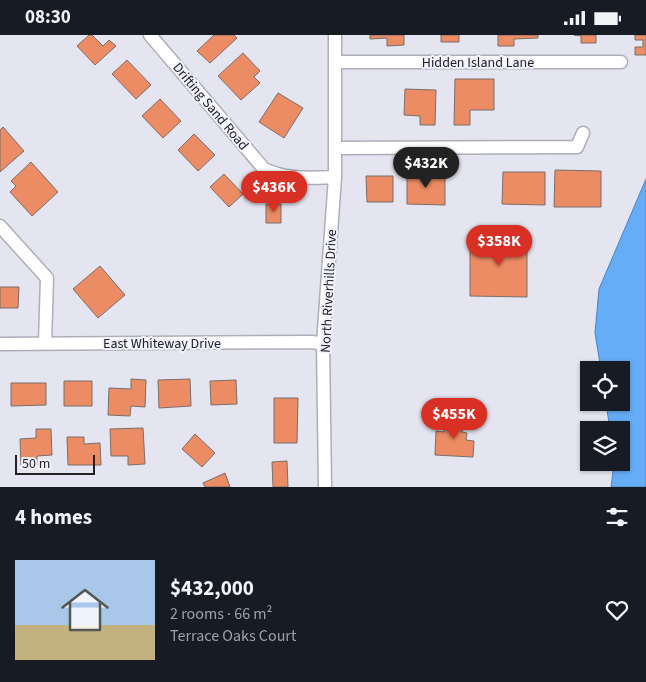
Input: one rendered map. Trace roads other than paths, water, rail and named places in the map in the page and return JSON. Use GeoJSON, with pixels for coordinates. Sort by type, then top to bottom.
{"type":"FeatureCollection","features":[{"type":"Feature","properties":{"kind":"street","name":"Drifting Sand Road"},"geometry":{"type":"LineString","coordinates":[[150,35],[264,169],[278,175],[309,178],[335,177]]}},
{"type":"Feature","properties":{"kind":"street","name":"North Riverhills Drive"},"geometry":{"type":"LineString","coordinates":[[325,487],[323,344],[335,177],[335,35]]}},
{"type":"Feature","properties":{"kind":"street","name":"Hidden Island Lane"},"geometry":{"type":"LineString","coordinates":[[335,62],[621,62]]}},
{"type":"Feature","properties":{"kind":"street"},"geometry":{"type":"LineString","coordinates":[[335,148],[577,147],[583,133]]}},
{"type":"Feature","properties":{"kind":"street"},"geometry":{"type":"LineString","coordinates":[[0,226],[47,278],[45,343]]}},
{"type":"Feature","properties":{"kind":"street","name":"East Whiteway Drive"},"geometry":{"type":"LineString","coordinates":[[0,343],[312,342],[323,344]]}},
{"type":"Feature","properties":{"kind":"water"},"geometry":{"type":"Polygon","coordinates":[[[646,179],[646,487],[611,487],[613,471],[630,471],[630,421],[609,421],[607,411],[630,411],[630,361],[600,361],[595,333],[599,289],[646,179]]]}}]}
